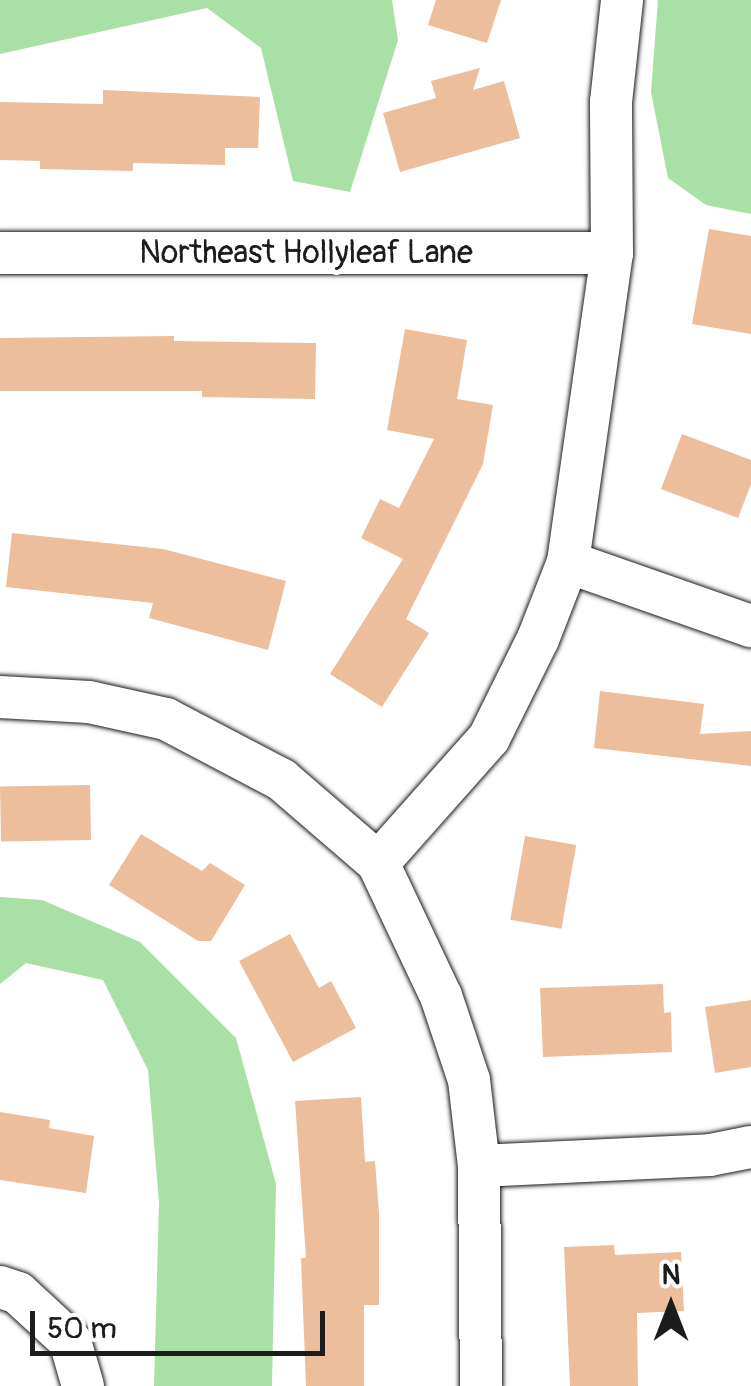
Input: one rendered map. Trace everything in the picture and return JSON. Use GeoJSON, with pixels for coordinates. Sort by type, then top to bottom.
{"type":"FeatureCollection","features":[{"type":"Feature","properties":{"kind":"street"},"geometry":{"type":"LineString","coordinates":[[378,863],[489,738],[538,639],[568,562],[612,253],[611,102],[622,0]]}},
{"type":"Feature","properties":{"kind":"street","name":"Northeast Hollyleaf Lane"},"geometry":{"type":"LineString","coordinates":[[0,253],[612,253]]}},
{"type":"Feature","properties":{"kind":"street"},"geometry":{"type":"LineString","coordinates":[[568,562],[751,626]]}},
{"type":"Feature","properties":{"kind":"street"},"geometry":{"type":"LineString","coordinates":[[0,697],[89,702],[166,720],[282,780],[378,863],[441,996],[468,1080],[479,1166],[481,1386]]}},
{"type":"Feature","properties":{"kind":"street"},"geometry":{"type":"LineString","coordinates":[[479,1166],[710,1154],[751,1146]]}},
{"type":"Feature","properties":{"kind":"street"},"geometry":{"type":"LineString","coordinates":[[0,1287],[18,1293],[70,1341],[83,1386]]}},
{"type":"Feature","properties":{"kind":"green space"},"geometry":{"type":"Polygon","coordinates":[[[0,0],[392,0],[398,40],[350,192],[293,181],[261,48],[207,8],[0,54],[0,0]]]}},
{"type":"Feature","properties":{"kind":"green space"},"geometry":{"type":"Polygon","coordinates":[[[658,0],[751,0],[751,214],[706,205],[668,178],[651,92],[658,0]]]}},
{"type":"Feature","properties":{"kind":"green space"},"geometry":{"type":"Polygon","coordinates":[[[0,897],[42,900],[140,942],[236,1038],[276,1184],[272,1386],[154,1386],[159,1203],[148,1070],[103,980],[26,963],[0,984],[0,897]]]}},
{"type":"Feature","properties":{"kind":"building"},"geometry":{"type":"Polygon","coordinates":[[[436,0],[501,0],[487,43],[428,25],[436,0]]]}},
{"type":"Feature","properties":{"kind":"building"},"geometry":{"type":"Polygon","coordinates":[[[480,68],[473,90],[504,81],[520,138],[400,172],[383,113],[436,98],[431,81],[480,68]]]}},
{"type":"Feature","properties":{"kind":"building"},"geometry":{"type":"Polygon","coordinates":[[[103,90],[260,97],[258,148],[225,148],[225,165],[133,163],[133,171],[40,169],[40,161],[0,160],[0,102],[103,104],[103,90]]]}},
{"type":"Feature","properties":{"kind":"building"},"geometry":{"type":"Polygon","coordinates":[[[709,229],[751,236],[751,334],[692,324],[709,229]]]}},
{"type":"Feature","properties":{"kind":"building"},"geometry":{"type":"Polygon","coordinates":[[[405,329],[467,340],[457,399],[493,405],[483,464],[406,619],[429,633],[382,707],[330,674],[403,559],[361,538],[380,499],[399,508],[434,439],[387,430],[405,329]]]}},
{"type":"Feature","properties":{"kind":"building"},"geometry":{"type":"Polygon","coordinates":[[[174,336],[174,341],[316,343],[315,399],[202,397],[202,391],[0,391],[0,338],[174,336]]]}},
{"type":"Feature","properties":{"kind":"building"},"geometry":{"type":"Polygon","coordinates":[[[682,434],[751,460],[751,484],[738,518],[661,489],[682,434]]]}},
{"type":"Feature","properties":{"kind":"building"},"geometry":{"type":"Polygon","coordinates":[[[12,533],[163,549],[286,581],[268,650],[149,618],[153,603],[6,587],[12,533]]]}},
{"type":"Feature","properties":{"kind":"building"},"geometry":{"type":"Polygon","coordinates":[[[600,691],[704,704],[700,734],[751,731],[751,766],[594,748],[600,691]]]}},
{"type":"Feature","properties":{"kind":"building"},"geometry":{"type":"Polygon","coordinates":[[[90,785],[91,840],[1,842],[0,787],[90,785]]]}},
{"type":"Feature","properties":{"kind":"building"},"geometry":{"type":"Polygon","coordinates":[[[141,834],[202,871],[210,863],[245,885],[211,941],[198,941],[109,885],[141,834]]]}},
{"type":"Feature","properties":{"kind":"building"},"geometry":{"type":"Polygon","coordinates":[[[525,836],[576,845],[561,929],[510,920],[525,836]]]}},
{"type":"Feature","properties":{"kind":"building"},"geometry":{"type":"Polygon","coordinates":[[[290,934],[319,988],[331,981],[356,1028],[293,1062],[239,961],[290,934]]]}},
{"type":"Feature","properties":{"kind":"building"},"geometry":{"type":"Polygon","coordinates":[[[663,984],[664,1013],[671,1012],[672,1052],[543,1057],[540,988],[663,984]]]}},
{"type":"Feature","properties":{"kind":"building"},"geometry":{"type":"Polygon","coordinates":[[[751,1000],[751,1067],[715,1073],[705,1007],[751,1000]]]}},
{"type":"Feature","properties":{"kind":"building"},"geometry":{"type":"Polygon","coordinates":[[[361,1097],[365,1162],[375,1161],[379,1213],[379,1305],[364,1305],[364,1386],[306,1386],[301,1258],[306,1258],[295,1101],[361,1097]]]}},
{"type":"Feature","properties":{"kind":"building"},"geometry":{"type":"Polygon","coordinates":[[[0,1112],[50,1120],[49,1128],[94,1136],[86,1193],[0,1180],[0,1112]]]}},
{"type":"Feature","properties":{"kind":"building"},"geometry":{"type":"Polygon","coordinates":[[[614,1245],[615,1255],[681,1252],[684,1311],[637,1313],[638,1386],[570,1386],[564,1247],[614,1245]]]}}]}
